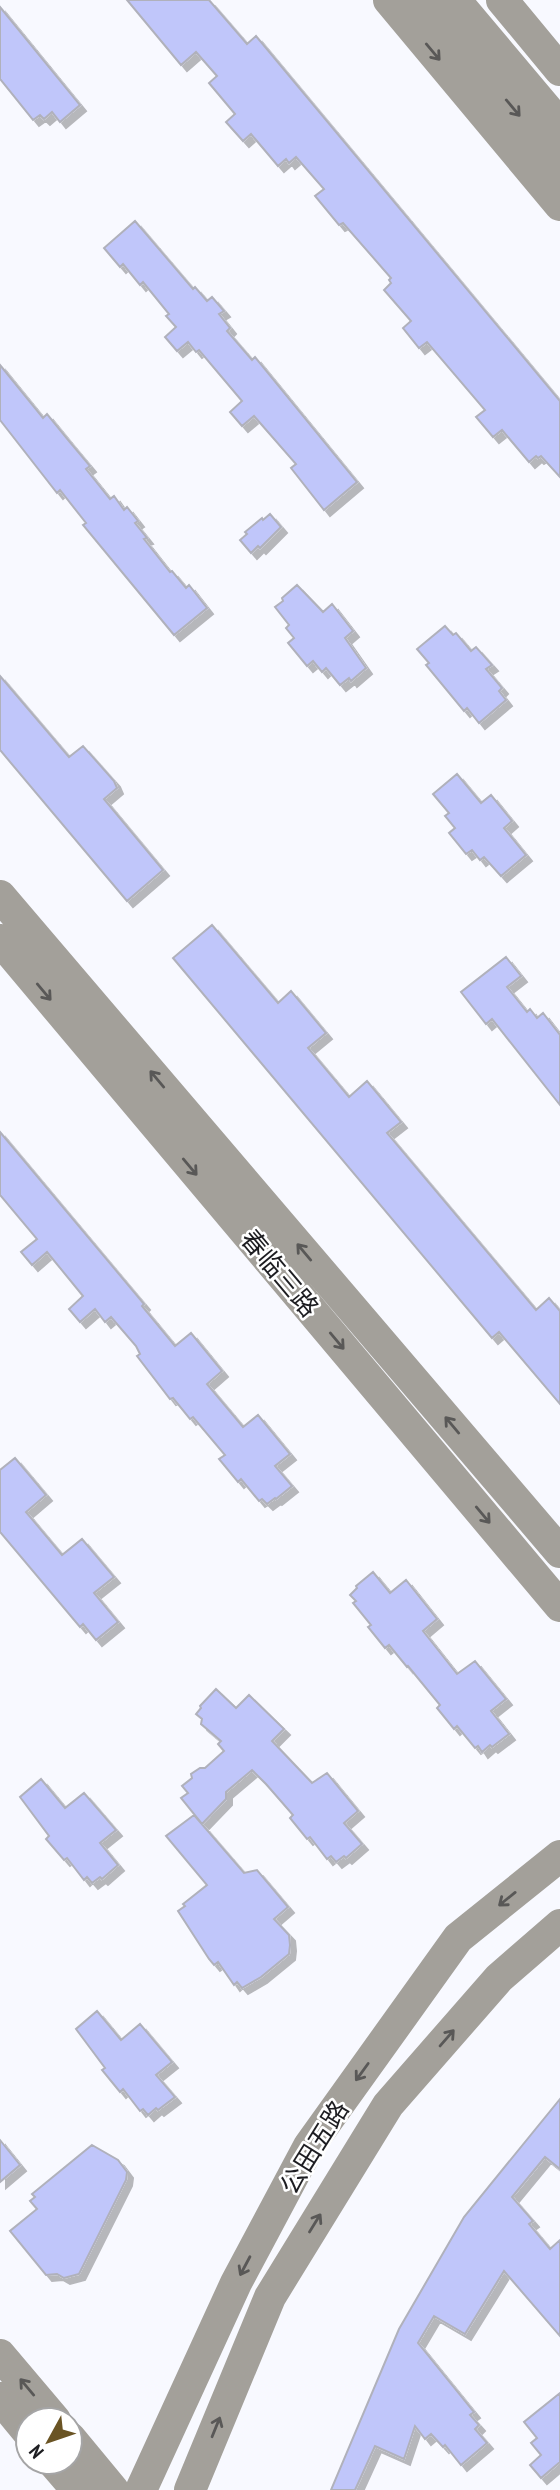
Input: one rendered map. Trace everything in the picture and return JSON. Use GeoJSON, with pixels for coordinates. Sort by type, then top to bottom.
{"type":"FeatureCollection","features":[{"type":"Feature","properties":{"kind":"street"},"geometry":{"type":"LineString","coordinates":[[389,0],[560,205]]}},
{"type":"Feature","properties":{"kind":"street"},"geometry":{"type":"LineString","coordinates":[[422,0],[560,164]]}},
{"type":"Feature","properties":{"kind":"street"},"geometry":{"type":"LineString","coordinates":[[455,0],[560,125]]}},
{"type":"Feature","properties":{"kind":"street"},"geometry":{"type":"LineString","coordinates":[[502,0],[560,70]]}},
{"type":"Feature","properties":{"kind":"street","name":"春临三路"},"geometry":{"type":"LineString","coordinates":[[0,896],[560,1552]]}},
{"type":"Feature","properties":{"kind":"street","name":"春临三路"},"geometry":{"type":"LineString","coordinates":[[0,940],[560,1606]]}},
{"type":"Feature","properties":{"kind":"street","name":"公田五路"},"geometry":{"type":"LineString","coordinates":[[141,2490],[236,2283],[309,2146],[458,1938],[560,1856]]}},
{"type":"Feature","properties":{"kind":"street","name":"公田五路"},"geometry":{"type":"LineString","coordinates":[[190,2490],[270,2297],[388,2105],[499,1978],[560,1925]]}},
{"type":"Feature","properties":{"kind":"street"},"geometry":{"type":"LineString","coordinates":[[0,2355],[43,2406]]}},
{"type":"Feature","properties":{"kind":"street"},"geometry":{"type":"LineString","coordinates":[[0,2398],[14,2415]]}},
{"type":"Feature","properties":{"kind":"street"},"geometry":{"type":"LineString","coordinates":[[84,2455],[113,2490]]}},
{"type":"Feature","properties":{"kind":"street"},"geometry":{"type":"LineString","coordinates":[[65,2476],[77,2490]]}},
{"type":"Feature","properties":{"kind":"building"},"geometry":{"type":"Polygon","coordinates":[[[127,0],[209,0],[247,44],[256,36],[560,401],[560,477],[541,456],[536,456],[529,462],[502,430],[493,437],[476,417],[485,410],[427,342],[419,348],[403,328],[411,321],[384,290],[391,283],[391,278],[343,223],[339,225],[315,196],[324,189],[296,157],[289,163],[286,159],[278,166],[251,134],[243,141],[226,122],[235,114],[209,83],[217,76],[196,52],[181,65],[127,0]]]}},
{"type":"Feature","properties":{"kind":"building"},"geometry":{"type":"Polygon","coordinates":[[[0,7],[80,105],[60,122],[52,112],[44,119],[40,115],[33,120],[0,79],[0,7]]]}},
{"type":"Feature","properties":{"kind":"building"},"geometry":{"type":"Polygon","coordinates":[[[135,221],[193,289],[195,287],[207,301],[212,297],[224,311],[219,314],[230,328],[227,331],[252,360],[255,357],[357,482],[324,510],[291,468],[296,464],[254,416],[242,426],[230,412],[242,401],[199,350],[196,352],[188,342],[177,351],[165,337],[176,327],[166,316],[169,314],[143,282],[140,285],[123,264],[120,267],[104,248],[135,221]]]}},
{"type":"Feature","properties":{"kind":"building"},"geometry":{"type":"Polygon","coordinates":[[[0,365],[43,418],[47,414],[90,466],[86,469],[110,499],[114,496],[124,510],[127,507],[147,538],[144,539],[170,572],[172,571],[186,588],[189,585],[207,608],[174,635],[83,525],[86,523],[60,490],[57,493],[0,420],[0,365]]]}},
{"type":"Feature","properties":{"kind":"building"},"geometry":{"type":"Polygon","coordinates":[[[270,514],[281,527],[260,548],[258,546],[251,553],[240,540],[247,534],[245,532],[270,514]]]}},
{"type":"Feature","properties":{"kind":"building"},"geometry":{"type":"Polygon","coordinates":[[[297,585],[323,612],[332,604],[353,631],[345,638],[366,668],[351,681],[349,678],[340,685],[326,668],[322,672],[313,661],[307,666],[288,643],[294,638],[286,628],[289,625],[275,607],[297,585]]]}},
{"type":"Feature","properties":{"kind":"building"},"geometry":{"type":"Polygon","coordinates":[[[445,626],[453,635],[456,633],[471,651],[476,647],[492,665],[486,669],[502,688],[499,691],[506,700],[479,723],[467,708],[464,711],[426,665],[429,663],[417,649],[445,626]]]}},
{"type":"Feature","properties":{"kind":"building"},"geometry":{"type":"Polygon","coordinates":[[[0,676],[69,757],[83,746],[114,781],[117,788],[104,799],[163,870],[127,901],[0,750],[0,676]]]}},
{"type":"Feature","properties":{"kind":"building"},"geometry":{"type":"Polygon","coordinates":[[[457,774],[481,803],[491,795],[512,821],[504,828],[526,855],[501,876],[484,857],[480,860],[472,850],[466,854],[449,833],[455,828],[445,816],[449,813],[433,794],[457,774]]]}},
{"type":"Feature","properties":{"kind":"building"},"geometry":{"type":"Polygon","coordinates":[[[212,925],[278,1003],[291,991],[326,1033],[308,1048],[349,1097],[367,1081],[401,1122],[387,1133],[536,1310],[549,1298],[560,1311],[560,1404],[499,1332],[492,1338],[173,958],[212,925]]]}},
{"type":"Feature","properties":{"kind":"building"},"geometry":{"type":"Polygon","coordinates":[[[506,957],[521,976],[507,987],[527,1012],[530,1009],[537,1018],[543,1013],[560,1035],[560,1105],[492,1019],[486,1024],[461,992],[506,957]]]}},
{"type":"Feature","properties":{"kind":"building"},"geometry":{"type":"Polygon","coordinates":[[[0,1132],[144,1304],[142,1306],[175,1346],[191,1333],[222,1371],[207,1384],[243,1427],[258,1415],[290,1454],[275,1466],[292,1486],[276,1499],[267,1504],[262,1499],[259,1501],[241,1479],[238,1482],[219,1459],[225,1455],[193,1417],[190,1419],[173,1398],[170,1399],[137,1356],[140,1354],[136,1346],[111,1317],[105,1322],[95,1309],[80,1322],[69,1309],[83,1296],[47,1252],[32,1265],[21,1252],[37,1239],[0,1195],[0,1132]]]}},
{"type":"Feature","properties":{"kind":"building"},"geometry":{"type":"Polygon","coordinates":[[[15,1458],[46,1495],[26,1512],[62,1555],[82,1539],[114,1577],[94,1593],[118,1622],[96,1640],[83,1624],[80,1627],[0,1532],[0,1470],[15,1458]]]}},
{"type":"Feature","properties":{"kind":"building"},"geometry":{"type":"Polygon","coordinates":[[[373,1572],[390,1593],[406,1580],[437,1619],[423,1631],[457,1674],[475,1661],[506,1699],[491,1711],[509,1734],[492,1747],[490,1745],[482,1752],[478,1746],[475,1748],[457,1726],[454,1729],[437,1708],[440,1705],[408,1666],[389,1645],[385,1648],[368,1627],[371,1625],[353,1603],[356,1601],[350,1595],[356,1586],[373,1572]]]}},
{"type":"Feature","properties":{"kind":"building"},"geometry":{"type":"Polygon","coordinates":[[[216,1689],[236,1708],[249,1695],[284,1729],[272,1741],[312,1783],[327,1773],[358,1811],[344,1823],[362,1844],[346,1858],[344,1856],[336,1862],[331,1856],[327,1859],[310,1837],[307,1839],[290,1818],[293,1815],[252,1770],[226,1792],[226,1799],[202,1824],[181,1798],[188,1793],[182,1786],[192,1778],[191,1774],[205,1768],[224,1751],[218,1744],[221,1741],[201,1724],[202,1719],[196,1714],[216,1689]]]}},
{"type":"Feature","properties":{"kind":"building"},"geometry":{"type":"Polygon","coordinates":[[[41,1779],[65,1808],[84,1793],[116,1830],[100,1843],[118,1865],[102,1879],[100,1877],[92,1883],[87,1877],[84,1880],[67,1858],[64,1860],[46,1839],[49,1836],[20,1797],[41,1779]]]}},
{"type":"Feature","properties":{"kind":"building"},"geometry":{"type":"Polygon","coordinates":[[[194,1815],[244,1873],[257,1870],[288,1907],[274,1919],[289,1935],[289,1954],[261,1977],[242,1988],[237,1982],[234,1985],[218,1962],[214,1965],[209,1959],[178,1911],[207,1885],[166,1836],[194,1815]]]}},
{"type":"Feature","properties":{"kind":"building"},"geometry":{"type":"Polygon","coordinates":[[[97,2011],[121,2040],[140,2024],[172,2062],[156,2075],[175,2097],[158,2110],[156,2108],[148,2115],[143,2109],[140,2111],[123,2089],[120,2092],[102,2070],[105,2068],[76,2029],[97,2011]]]}},
{"type":"Feature","properties":{"kind":"building"},"geometry":{"type":"Polygon","coordinates":[[[560,2099],[560,2169],[545,2157],[512,2197],[533,2221],[529,2224],[550,2249],[560,2240],[560,2336],[504,2271],[465,2334],[434,2316],[418,2343],[474,2412],[470,2415],[479,2425],[475,2429],[487,2443],[461,2465],[445,2445],[443,2447],[431,2434],[425,2439],[415,2426],[404,2459],[375,2446],[355,2490],[331,2490],[399,2329],[464,2217],[560,2099]]]}},
{"type":"Feature","properties":{"kind":"building"},"geometry":{"type":"Polygon","coordinates":[[[0,2140],[20,2165],[0,2182],[0,2140]]]}},
{"type":"Feature","properties":{"kind":"building"},"geometry":{"type":"Polygon","coordinates":[[[92,2145],[118,2160],[127,2172],[126,2180],[79,2274],[64,2278],[57,2274],[46,2275],[10,2231],[37,2209],[30,2201],[35,2197],[32,2194],[92,2145]]]}},
{"type":"Feature","properties":{"kind":"building"},"geometry":{"type":"Polygon","coordinates":[[[560,2393],[560,2462],[541,2478],[530,2465],[541,2455],[531,2443],[537,2438],[524,2422],[560,2393]]]}}]}
